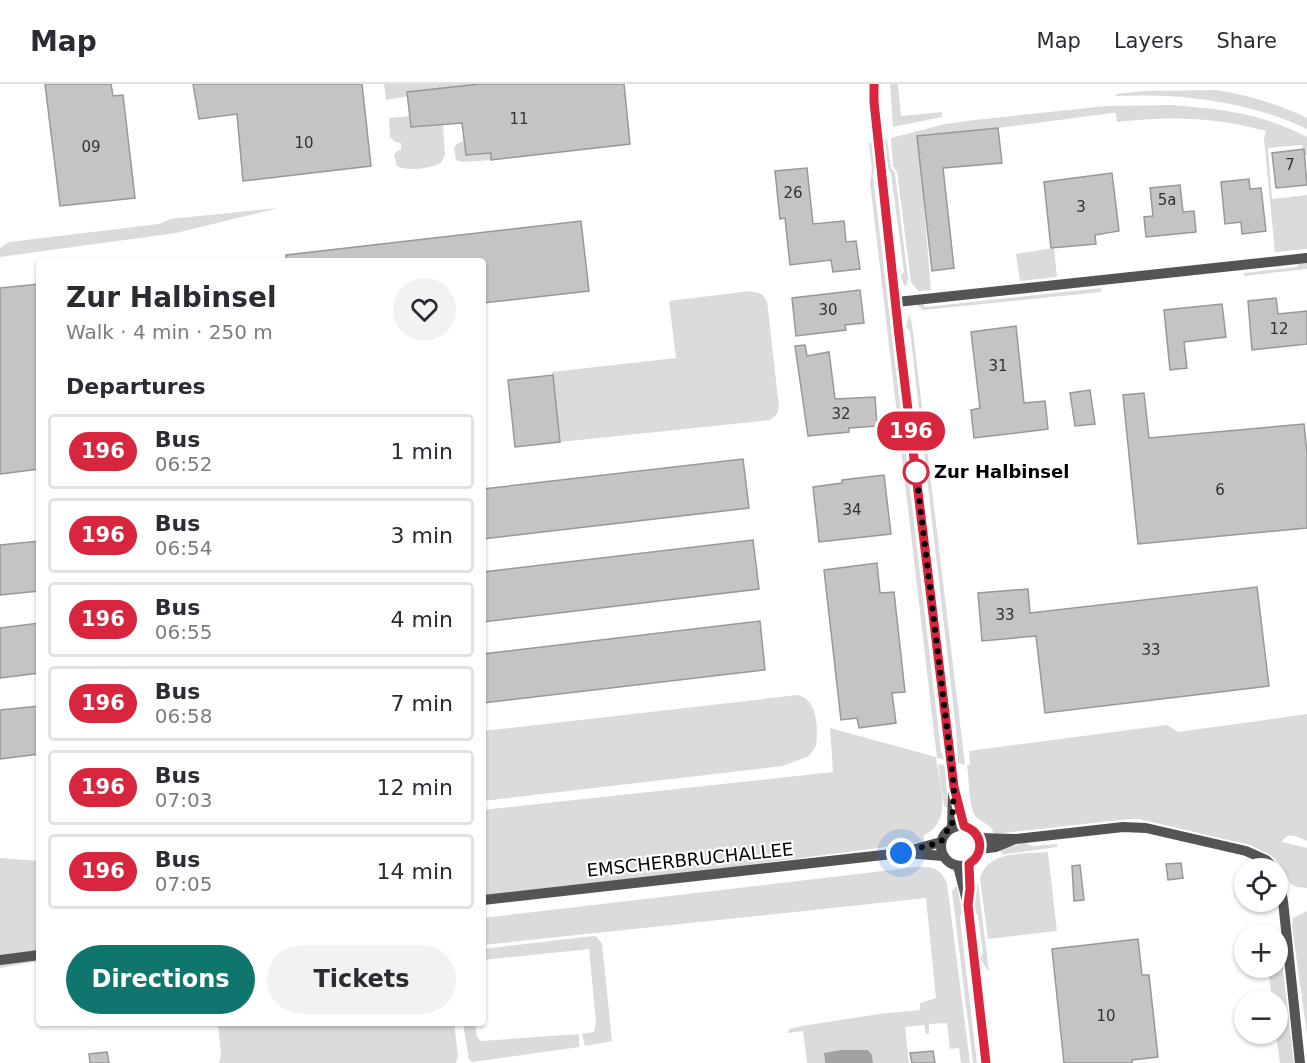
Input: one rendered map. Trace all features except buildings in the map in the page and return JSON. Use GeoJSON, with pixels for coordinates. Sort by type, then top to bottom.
{"type":"FeatureCollection","features":[{"type":"Feature","properties":{"kind":"street"},"geometry":{"type":"LineString","coordinates":[[874,84],[874,102],[954,787],[964,826]]}},
{"type":"Feature","properties":{"kind":"street"},"geometry":{"type":"LineString","coordinates":[[897,302],[1307,258]]}},
{"type":"Feature","properties":{"kind":"street"},"geometry":{"type":"LineString","coordinates":[[952,828],[954,787]]}},
{"type":"Feature","properties":{"kind":"street"},"geometry":{"type":"LineString","coordinates":[[964,826],[975,832],[980,844],[975,860],[964,865],[951,864],[943,856],[941,842],[947,831],[964,826]]}},
{"type":"Feature","properties":{"kind":"street"},"geometry":{"type":"LineString","coordinates":[[980,844],[996,847],[1016,839],[1123,827],[1146,828],[1246,850],[1262,858]]}},
{"type":"Feature","properties":{"kind":"street","name":"EMSCHERBRUCHALLEE"},"geometry":{"type":"LineString","coordinates":[[486,900],[901,853],[941,842]]}},
{"type":"Feature","properties":{"kind":"street","name":"EMSCHERBRUCHALLEE"},"geometry":{"type":"LineString","coordinates":[[901,853],[943,856]]}},
{"type":"Feature","properties":{"kind":"street"},"geometry":{"type":"LineString","coordinates":[[964,865],[986,1063]]}},
{"type":"Feature","properties":{"kind":"street"},"geometry":{"type":"LineString","coordinates":[[1283,912],[1300,1063]]}},
{"type":"Feature","properties":{"kind":"street"},"geometry":{"type":"LineString","coordinates":[[0,960],[36,955]]}},
{"type":"Feature","properties":{"kind":"shaded area"},"geometry":{"type":"Polygon","coordinates":[[[384,84],[480,84],[386,100],[384,84]]]}},
{"type":"Feature","properties":{"kind":"shaded area"},"geometry":{"type":"Polygon","coordinates":[[[890,84],[898,84],[901,116],[942,112],[942,117],[893,127],[890,84]]]}},
{"type":"Feature","properties":{"kind":"shaded area"},"geometry":{"type":"Polygon","coordinates":[[[1216,90],[1285,108],[1307,118],[1307,129],[1285,119],[1238,105],[1165,96],[1116,96],[1116,94],[1146,91],[1216,90]]]}},
{"type":"Feature","properties":{"kind":"shaded area"},"geometry":{"type":"Polygon","coordinates":[[[1172,105],[1257,117],[1307,137],[1307,155],[1302,145],[1268,148],[1272,199],[1307,195],[1307,249],[1275,252],[1264,139],[1266,131],[1210,120],[1155,119],[1117,122],[1116,113],[1112,113],[918,136],[931,290],[918,291],[911,282],[897,172],[893,166],[891,138],[945,124],[975,120],[1106,106],[1172,105]]]}},
{"type":"Feature","properties":{"kind":"shaded area"},"geometry":{"type":"Polygon","coordinates":[[[410,116],[411,127],[443,124],[445,155],[441,163],[419,169],[397,166],[394,155],[401,150],[401,143],[395,142],[390,137],[389,118],[410,116]]]}},
{"type":"Feature","properties":{"kind":"shaded area"},"geometry":{"type":"Polygon","coordinates":[[[884,139],[887,139],[891,168],[895,173],[908,279],[906,287],[901,275],[904,272],[884,139]]]}},
{"type":"Feature","properties":{"kind":"shaded area"},"geometry":{"type":"Polygon","coordinates":[[[464,141],[466,155],[491,153],[491,160],[462,162],[456,160],[454,148],[464,141]]]}},
{"type":"Feature","properties":{"kind":"shaded area"},"geometry":{"type":"Polygon","coordinates":[[[872,142],[875,170],[873,176],[941,751],[945,760],[937,758],[870,182],[872,169],[869,143],[872,142]]]}},
{"type":"Feature","properties":{"kind":"shaded area"},"geometry":{"type":"Polygon","coordinates":[[[279,208],[176,233],[0,257],[0,248],[9,242],[159,224],[170,219],[279,208]]]}},
{"type":"Feature","properties":{"kind":"shaded area"},"geometry":{"type":"Polygon","coordinates":[[[1054,248],[1057,277],[1020,281],[1016,254],[1054,248]]]}},
{"type":"Feature","properties":{"kind":"shaded area"},"geometry":{"type":"Polygon","coordinates":[[[1307,263],[1307,269],[1244,276],[1244,273],[1297,267],[1298,264],[1307,263]]]}},
{"type":"Feature","properties":{"kind":"shaded area"},"geometry":{"type":"Polygon","coordinates":[[[1101,288],[1101,292],[923,310],[917,305],[923,304],[925,307],[1101,288]]]}},
{"type":"Feature","properties":{"kind":"shaded area"},"geometry":{"type":"Polygon","coordinates":[[[750,291],[762,294],[767,301],[779,407],[777,414],[770,420],[560,442],[551,372],[676,358],[669,301],[750,291]]]}},
{"type":"Feature","properties":{"kind":"shaded area"},"geometry":{"type":"Polygon","coordinates":[[[909,314],[965,765],[958,763],[910,331],[906,327],[909,314]]]}},
{"type":"Feature","properties":{"kind":"shaded area"},"geometry":{"type":"Polygon","coordinates":[[[798,695],[810,703],[815,716],[817,732],[816,746],[809,756],[783,766],[486,801],[486,731],[798,695]]]}},
{"type":"Feature","properties":{"kind":"shaded area"},"geometry":{"type":"Polygon","coordinates":[[[1307,714],[1307,841],[1287,836],[1282,842],[1307,848],[1307,888],[1291,884],[1288,879],[1288,858],[1274,858],[1250,845],[1139,819],[994,834],[993,830],[976,817],[972,809],[967,765],[970,765],[969,751],[1167,725],[1178,732],[1307,714]]]}},
{"type":"Feature","properties":{"kind":"shaded area"},"geometry":{"type":"Polygon","coordinates":[[[830,728],[936,757],[942,801],[939,821],[924,835],[924,842],[486,899],[486,810],[833,772],[830,728]]]}},
{"type":"Feature","properties":{"kind":"shaded area"},"geometry":{"type":"Polygon","coordinates":[[[938,764],[945,765],[948,808],[944,806],[938,764]]]}},
{"type":"Feature","properties":{"kind":"shaded area"},"geometry":{"type":"Polygon","coordinates":[[[1025,843],[1032,846],[1057,844],[1057,847],[1006,854],[1002,854],[999,849],[1025,843]]]}},
{"type":"Feature","properties":{"kind":"shaded area"},"geometry":{"type":"Polygon","coordinates":[[[1048,852],[1057,931],[988,939],[980,879],[984,870],[990,863],[1008,855],[1048,852]]]}},
{"type":"Feature","properties":{"kind":"shaded area"},"geometry":{"type":"Polygon","coordinates":[[[0,858],[36,861],[36,962],[0,968],[0,858]]]}},
{"type":"Feature","properties":{"kind":"shaded area"},"geometry":{"type":"Polygon","coordinates":[[[917,867],[935,869],[942,874],[947,883],[970,1063],[961,1063],[959,1048],[950,1049],[947,1023],[929,1024],[929,1034],[926,1034],[924,1025],[905,1027],[909,1063],[873,1063],[872,1055],[868,1050],[840,1050],[824,1053],[825,1063],[807,1063],[803,1031],[787,1033],[790,1029],[802,1026],[920,1010],[920,1003],[936,998],[926,898],[486,945],[486,918],[917,867]]]}},
{"type":"Feature","properties":{"kind":"shaded area"},"geometry":{"type":"Polygon","coordinates":[[[973,883],[978,884],[989,972],[980,959],[983,953],[978,916],[974,908],[973,883]]]}},
{"type":"Feature","properties":{"kind":"shaded area"},"geometry":{"type":"Polygon","coordinates":[[[957,886],[962,911],[960,918],[977,1063],[973,1063],[952,891],[957,886]]]}},
{"type":"Feature","properties":{"kind":"shaded area"},"geometry":{"type":"Polygon","coordinates":[[[1307,911],[1307,1035],[1292,926],[1293,918],[1307,911]]]}},
{"type":"Feature","properties":{"kind":"shaded area"},"geometry":{"type":"Polygon","coordinates":[[[597,937],[602,944],[612,1041],[585,1046],[582,1034],[594,1032],[596,1023],[589,949],[486,960],[486,949],[597,937]]]}},
{"type":"Feature","properties":{"kind":"shaded area"},"geometry":{"type":"Polygon","coordinates":[[[1269,978],[1284,978],[1285,990],[1271,990],[1269,978]]]}},
{"type":"Feature","properties":{"kind":"shaded area"},"geometry":{"type":"Polygon","coordinates":[[[1288,1013],[1294,1063],[1280,1063],[1277,1044],[1288,1044],[1288,1013]]]}},
{"type":"Feature","properties":{"kind":"shaded area"},"geometry":{"type":"Polygon","coordinates":[[[218,1026],[454,1026],[458,1056],[456,1063],[219,1063],[221,1055],[218,1026]]]}},
{"type":"Feature","properties":{"kind":"shaded area"},"geometry":{"type":"Polygon","coordinates":[[[463,1026],[475,1026],[477,1037],[481,1041],[579,1034],[579,1047],[473,1062],[469,1060],[463,1026]]]}},
{"type":"Feature","properties":{"kind":"shaded area"},"geometry":{"type":"Polygon","coordinates":[[[840,1050],[868,1050],[872,1055],[873,1063],[825,1063],[824,1053],[840,1050]]]}},
{"type":"Feature","properties":{"kind":"bus line","name":"196"},"geometry":{"type":"LineString","coordinates":[[874,84],[899,336],[954,787],[964,826],[975,832],[981,844],[975,860],[969,864],[968,905],[986,1063]]}},
{"type":"Feature","properties":{"kind":"place","name":"Zur Halbinsel"},"geometry":{"type":"Point","coordinates":[916,472]}},
{"type":"Feature","properties":{"kind":"route"},"geometry":{"type":"LineString","coordinates":[[901,853],[941,842],[947,831],[952,828],[954,787],[916,472]]}}]}
